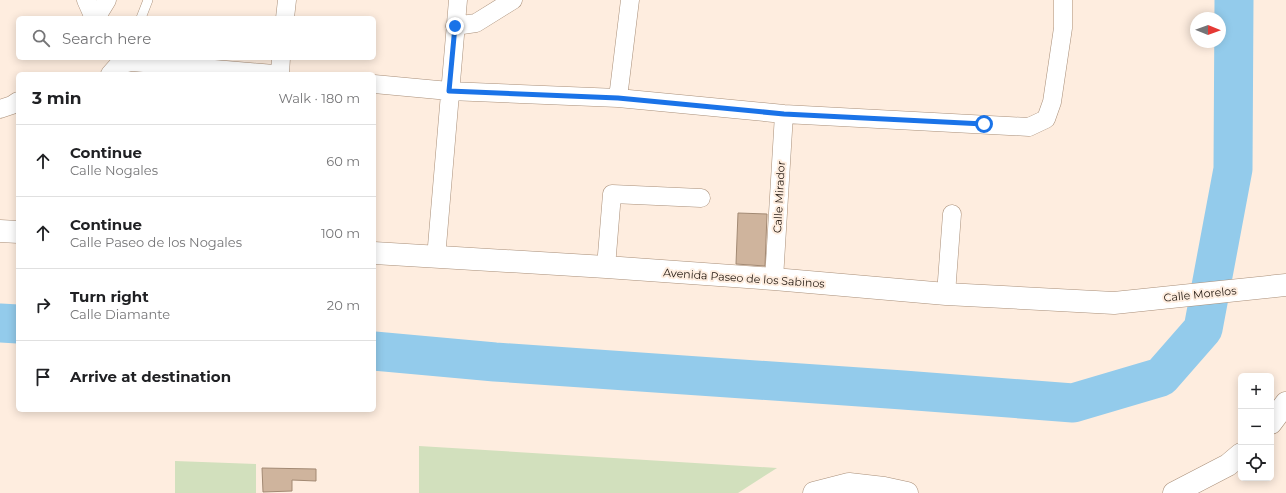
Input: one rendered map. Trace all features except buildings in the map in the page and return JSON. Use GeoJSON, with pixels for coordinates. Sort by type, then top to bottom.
{"type":"FeatureCollection","features":[{"type":"Feature","properties":{"kind":"street"},"geometry":{"type":"LineString","coordinates":[[86,0],[94,16]]}},
{"type":"Feature","properties":{"kind":"street"},"geometry":{"type":"LineString","coordinates":[[96,16],[107,0]]}},
{"type":"Feature","properties":{"kind":"street"},"geometry":{"type":"LineString","coordinates":[[285,16],[287,0]]}},
{"type":"Feature","properties":{"kind":"street"},"geometry":{"type":"LineString","coordinates":[[436,258],[449,91],[458,0]]}},
{"type":"Feature","properties":{"kind":"street"},"geometry":{"type":"LineString","coordinates":[[455,26],[476,23],[513,0]]}},
{"type":"Feature","properties":{"kind":"street"},"geometry":{"type":"LineString","coordinates":[[618,98],[630,0]]}},
{"type":"Feature","properties":{"kind":"street"},"geometry":{"type":"LineString","coordinates":[[376,84],[449,91],[618,98],[784,114],[1029,127],[1046,119],[1052,102],[1063,28],[1063,0]]}},
{"type":"Feature","properties":{"kind":"street"},"geometry":{"type":"LineString","coordinates":[[280,72],[281,60]]}},
{"type":"Feature","properties":{"kind":"street"},"geometry":{"type":"LineString","coordinates":[[121,63],[246,72]]}},
{"type":"Feature","properties":{"kind":"street"},"geometry":{"type":"LineString","coordinates":[[0,109],[16,102]]}},
{"type":"Feature","properties":{"kind":"street","name":"Calle Mirador"},"geometry":{"type":"LineString","coordinates":[[774,279],[784,114]]}},
{"type":"Feature","properties":{"kind":"street"},"geometry":{"type":"LineString","coordinates":[[606,267],[612,194],[701,198]]}},
{"type":"Feature","properties":{"kind":"street"},"geometry":{"type":"LineString","coordinates":[[952,214],[956,295]]}},
{"type":"Feature","properties":{"kind":"street"},"geometry":{"type":"LineString","coordinates":[[0,231],[16,232]]}},
{"type":"Feature","properties":{"kind":"street","name":"Avenida Paseo de los Sabinos"},"geometry":{"type":"LineString","coordinates":[[376,253],[774,279],[956,295],[1114,303]]}},
{"type":"Feature","properties":{"kind":"street","name":"Calle Morelos"},"geometry":{"type":"LineString","coordinates":[[1114,303],[1286,285]]}},
{"type":"Feature","properties":{"kind":"street"},"geometry":{"type":"LineString","coordinates":[[1274,419],[1286,403]]}},
{"type":"Feature","properties":{"kind":"street"},"geometry":{"type":"LineString","coordinates":[[1174,493],[1228,465],[1238,457]]}},
{"type":"Feature","properties":{"kind":"street"},"geometry":{"type":"LineString","coordinates":[[814,493],[849,484],[884,488],[907,493]]}},
{"type":"Feature","properties":{"kind":"lane"},"geometry":{"type":"LineString","coordinates":[[142,16],[148,0]]}},
{"type":"Feature","properties":{"kind":"green space"},"geometry":{"type":"Polygon","coordinates":[[[419,446],[777,468],[738,493],[419,493],[419,446]]]}},
{"type":"Feature","properties":{"kind":"green space"},"geometry":{"type":"Polygon","coordinates":[[[175,461],[256,464],[256,493],[175,493],[175,461]]]}},
{"type":"Feature","properties":{"kind":"waterway"},"geometry":{"type":"LineString","coordinates":[[376,351],[495,362],[1073,403],[1161,377],[1203,329],[1233,169],[1234,0]]}},
{"type":"Feature","properties":{"kind":"waterway"},"geometry":{"type":"LineString","coordinates":[[0,323],[16,324]]}},
{"type":"Feature","properties":{"kind":"route"},"geometry":{"type":"LineString","coordinates":[[455,26],[449,91],[618,98],[784,114],[984,124]]}}]}
